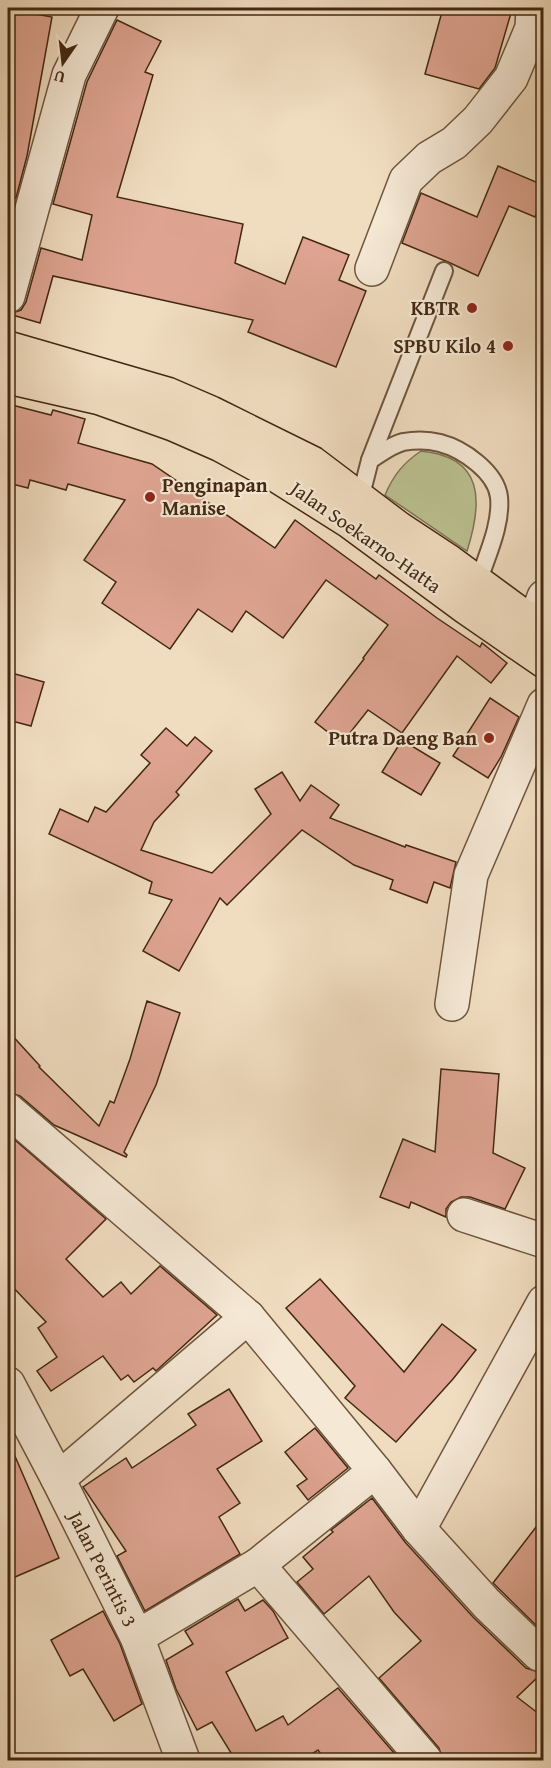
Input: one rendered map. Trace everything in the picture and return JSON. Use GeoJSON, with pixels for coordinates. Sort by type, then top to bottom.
{"type":"FeatureCollection","features":[{"type":"Feature","properties":{"kind":"highway","name":"Jalan Soekarno-Hatta"},"geometry":{"type":"LineString","coordinates":[[8,348],[167,394],[312,464],[354,510],[467,608],[543,661]]}},
{"type":"Feature","properties":{"kind":"highway","name":"Jalan Soekarno-Hatta"},"geometry":{"type":"LineString","coordinates":[[8,377],[100,398],[173,424],[221,445],[267,470],[398,528],[520,614],[541,615]]}},
{"type":"Feature","properties":{"kind":"street"},"geometry":{"type":"LineString","coordinates":[[8,296],[69,75],[102,8]]}},
{"type":"Feature","properties":{"kind":"street"},"geometry":{"type":"LineString","coordinates":[[372,269],[406,180],[429,158],[454,142],[478,120],[511,78],[532,27],[533,8]]}},
{"type":"Feature","properties":{"kind":"street"},"geometry":{"type":"LineString","coordinates":[[452,1004],[471,875],[543,705]]}},
{"type":"Feature","properties":{"kind":"street"},"geometry":{"type":"LineString","coordinates":[[8,1110],[248,1317],[375,1471],[419,1529],[487,1604],[539,1654],[543,1655]]}},
{"type":"Feature","properties":{"kind":"street"},"geometry":{"type":"LineString","coordinates":[[464,1215],[543,1241]]}},
{"type":"Feature","properties":{"kind":"street"},"geometry":{"type":"LineString","coordinates":[[419,1529],[543,1302]]}},
{"type":"Feature","properties":{"kind":"street"},"geometry":{"type":"LineString","coordinates":[[58,1479],[248,1317]]}},
{"type":"Feature","properties":{"kind":"street","name":"Jalan Perintis 3"},"geometry":{"type":"LineString","coordinates":[[8,1384],[137,1637],[183,1761]]}},
{"type":"Feature","properties":{"kind":"street"},"geometry":{"type":"LineString","coordinates":[[137,1637],[258,1565],[375,1471]]}},
{"type":"Feature","properties":{"kind":"street"},"geometry":{"type":"LineString","coordinates":[[258,1565],[425,1761]]}},
{"type":"Feature","properties":{"kind":"lane"},"geometry":{"type":"LineString","coordinates":[[354,510],[370,460],[444,271]]}},
{"type":"Feature","properties":{"kind":"lane"},"geometry":{"type":"LineString","coordinates":[[370,460],[402,443],[422,441],[440,443],[476,461],[489,474],[499,496],[497,523],[478,583]]}},
{"type":"Feature","properties":{"kind":"green space"},"geometry":{"type":"Polygon","coordinates":[[[421,451],[442,455],[457,462],[467,472],[474,485],[475,515],[467,551],[385,495],[399,470],[421,451]]]}},
{"type":"Feature","properties":{"kind":"building"},"geometry":{"type":"Polygon","coordinates":[[[443,8],[490,8],[511,13],[495,68],[479,89],[425,74],[443,8]]]}},
{"type":"Feature","properties":{"kind":"building"},"geometry":{"type":"Polygon","coordinates":[[[8,9],[52,17],[27,156],[16,198],[8,197],[8,9]]]}},
{"type":"Feature","properties":{"kind":"building"},"geometry":{"type":"Polygon","coordinates":[[[117,20],[161,41],[145,72],[153,75],[117,197],[243,224],[235,263],[285,284],[303,237],[349,255],[339,280],[366,291],[336,367],[248,332],[253,320],[53,276],[40,323],[9,314],[21,310],[26,302],[41,248],[82,260],[92,215],[53,204],[87,82],[117,20]]]}},
{"type":"Feature","properties":{"kind":"building"},"geometry":{"type":"Polygon","coordinates":[[[498,166],[543,185],[543,197],[535,217],[509,206],[478,276],[402,243],[421,193],[477,217],[498,166]]]}},
{"type":"Feature","properties":{"kind":"building"},"geometry":{"type":"Polygon","coordinates":[[[8,404],[51,415],[53,410],[85,419],[78,443],[152,464],[275,548],[295,520],[376,579],[379,575],[437,618],[480,647],[482,643],[507,663],[491,683],[457,656],[402,733],[368,710],[342,743],[315,722],[388,625],[326,580],[283,638],[246,611],[232,632],[198,609],[170,649],[102,603],[116,582],[84,560],[125,500],[68,484],[66,490],[30,480],[28,488],[8,483],[8,404]]]}},
{"type":"Feature","properties":{"kind":"building"},"geometry":{"type":"Polygon","coordinates":[[[8,672],[44,682],[31,726],[8,720],[8,672]]]}},
{"type":"Feature","properties":{"kind":"building","name":"Putra Daeng Ban"},"geometry":{"type":"Polygon","coordinates":[[[490,698],[519,717],[501,757],[488,778],[453,756],[490,698]]]}},
{"type":"Feature","properties":{"kind":"building"},"geometry":{"type":"Polygon","coordinates":[[[166,728],[187,746],[195,737],[212,751],[176,792],[179,795],[154,822],[141,850],[212,873],[271,814],[255,789],[282,772],[300,801],[311,785],[339,805],[330,818],[405,847],[406,845],[456,862],[450,888],[434,882],[427,903],[390,889],[393,880],[354,865],[302,830],[227,905],[220,898],[179,971],[143,951],[172,900],[149,893],[152,882],[49,834],[60,809],[88,822],[95,807],[106,812],[150,763],[141,755],[166,728]]]}},
{"type":"Feature","properties":{"kind":"building"},"geometry":{"type":"Polygon","coordinates":[[[402,740],[440,763],[421,795],[382,772],[402,740]]]}},
{"type":"Feature","properties":{"kind":"building"},"geometry":{"type":"Polygon","coordinates":[[[147,1001],[180,1013],[156,1085],[124,1152],[126,1157],[54,1125],[20,1096],[8,1092],[8,1031],[39,1067],[99,1126],[110,1101],[114,1103],[147,1001]]]}},
{"type":"Feature","properties":{"kind":"building"},"geometry":{"type":"Polygon","coordinates":[[[441,1069],[499,1074],[493,1153],[525,1168],[505,1209],[470,1197],[461,1197],[451,1202],[446,1209],[446,1217],[411,1202],[409,1208],[380,1197],[403,1139],[435,1152],[441,1069]]]}},
{"type":"Feature","properties":{"kind":"building"},"geometry":{"type":"Polygon","coordinates":[[[8,1134],[106,1219],[66,1259],[103,1297],[121,1282],[131,1294],[160,1266],[217,1315],[156,1371],[153,1368],[134,1382],[128,1375],[121,1380],[103,1356],[51,1391],[37,1371],[57,1357],[38,1328],[46,1322],[8,1282],[8,1134]]]}},
{"type":"Feature","properties":{"kind":"building"},"geometry":{"type":"Polygon","coordinates":[[[320,1279],[404,1372],[442,1324],[476,1350],[396,1442],[345,1398],[355,1386],[286,1308],[320,1279]]]}},
{"type":"Feature","properties":{"kind":"building"},"geometry":{"type":"Polygon","coordinates":[[[229,1389],[262,1441],[217,1469],[240,1503],[219,1517],[240,1554],[145,1611],[117,1556],[126,1551],[83,1487],[126,1458],[132,1468],[196,1425],[188,1414],[229,1389]]]}},
{"type":"Feature","properties":{"kind":"building"},"geometry":{"type":"Polygon","coordinates":[[[315,1428],[348,1468],[308,1500],[297,1486],[307,1479],[285,1452],[315,1428]]]}},
{"type":"Feature","properties":{"kind":"building"},"geometry":{"type":"Polygon","coordinates":[[[8,1440],[59,1558],[8,1580],[8,1440]]]}},
{"type":"Feature","properties":{"kind":"building"},"geometry":{"type":"Polygon","coordinates":[[[372,1498],[405,1542],[473,1617],[526,1668],[542,1673],[517,1697],[543,1717],[543,1747],[533,1761],[443,1761],[439,1748],[379,1678],[421,1641],[394,1612],[369,1576],[324,1614],[297,1582],[313,1569],[303,1557],[333,1532],[331,1530],[372,1498]]]}},
{"type":"Feature","properties":{"kind":"building"},"geometry":{"type":"Polygon","coordinates":[[[543,1518],[543,1632],[493,1583],[543,1518]]]}},
{"type":"Feature","properties":{"kind":"building"},"geometry":{"type":"Polygon","coordinates":[[[238,1599],[245,1611],[263,1600],[273,1611],[288,1638],[226,1672],[256,1731],[283,1716],[288,1725],[338,1688],[401,1761],[326,1761],[318,1750],[301,1761],[236,1761],[212,1722],[197,1730],[176,1689],[166,1660],[193,1644],[185,1631],[238,1599]]]}},
{"type":"Feature","properties":{"kind":"building"},"geometry":{"type":"Polygon","coordinates":[[[103,1611],[120,1644],[142,1704],[114,1721],[83,1669],[70,1676],[51,1640],[103,1611]]]}},
{"type":"Feature","properties":{"kind":"place","name":"KBTR"},"geometry":{"type":"Point","coordinates":[472,308]}},
{"type":"Feature","properties":{"kind":"place","name":"SPBU Kilo 4"},"geometry":{"type":"Point","coordinates":[508,346]}},
{"type":"Feature","properties":{"kind":"place","name":"Penginapan Manise"},"geometry":{"type":"Point","coordinates":[150,497]}},
{"type":"Feature","properties":{"kind":"place","name":"Putra Daeng Ban"},"geometry":{"type":"Point","coordinates":[489,738]}}]}
